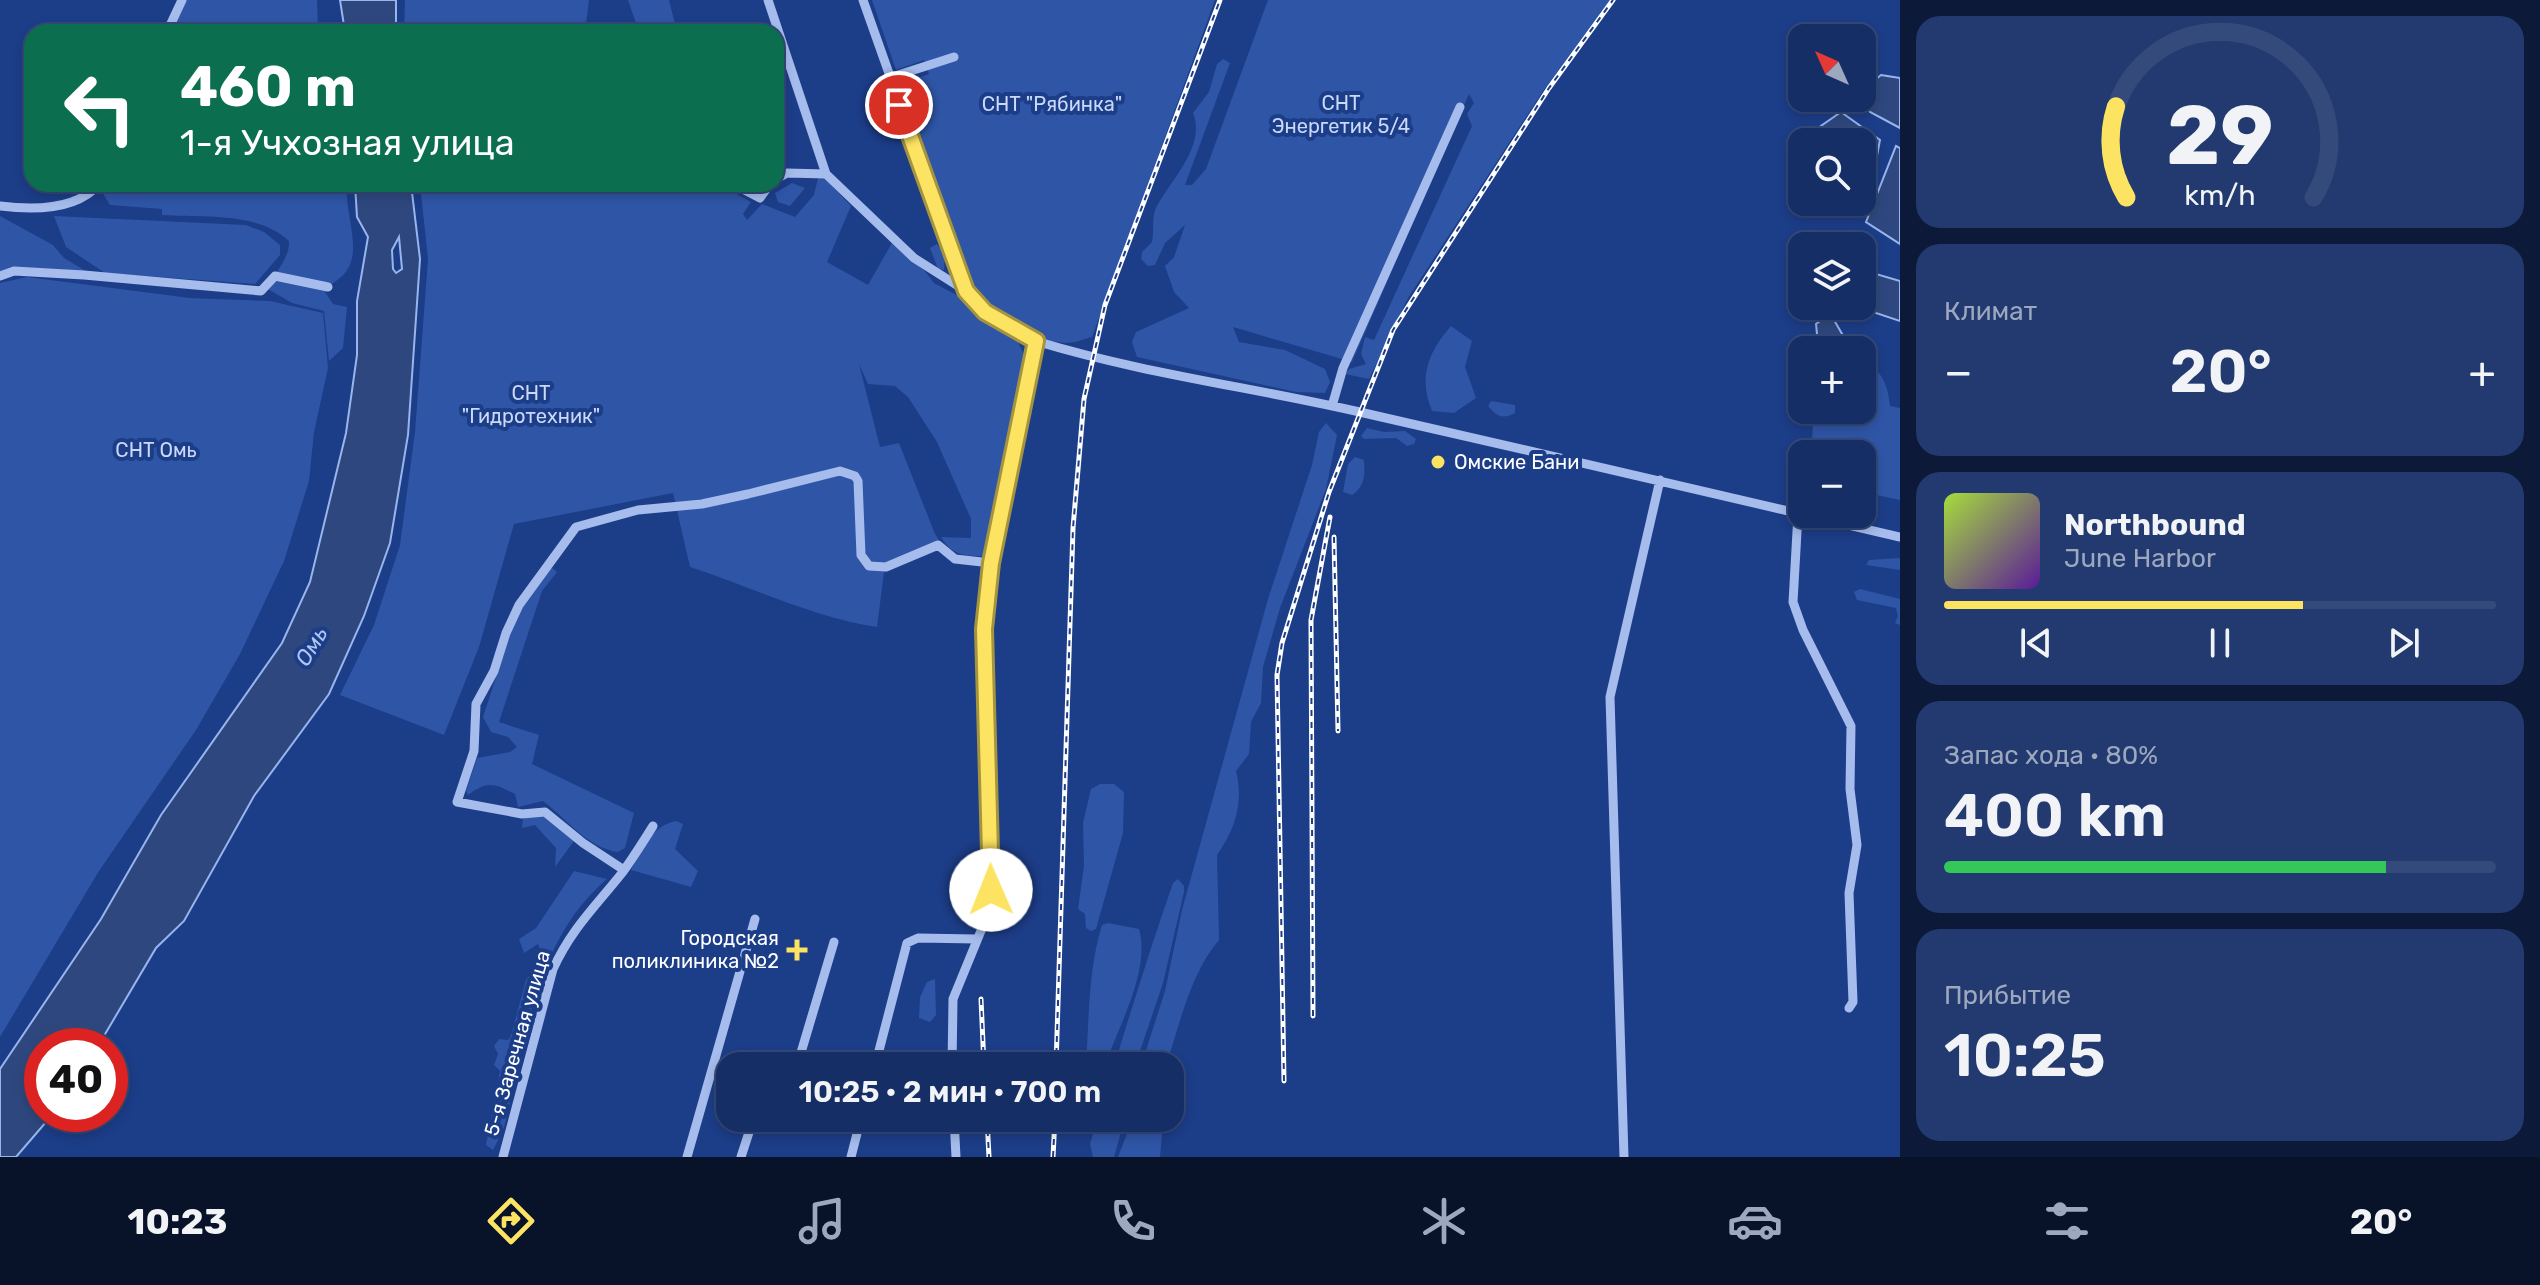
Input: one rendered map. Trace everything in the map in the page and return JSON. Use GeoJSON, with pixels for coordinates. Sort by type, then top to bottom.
{"type":"FeatureCollection","features":[{"type":"Feature","properties":{"kind":"street"},"geometry":{"type":"LineString","coordinates":[[171,24],[182,0]]}},
{"type":"Feature","properties":{"kind":"street"},"geometry":{"type":"LineString","coordinates":[[768,0],[776,24]]}},
{"type":"Feature","properties":{"kind":"street"},"geometry":{"type":"LineString","coordinates":[[863,0],[966,291]]}},
{"type":"Feature","properties":{"kind":"street"},"geometry":{"type":"LineString","coordinates":[[784,48],[826,174],[914,258],[966,291],[985,312],[1036,341],[1660,480],[1788,512]]}},
{"type":"Feature","properties":{"kind":"street"},"geometry":{"type":"LineString","coordinates":[[889,78],[954,57]]}},
{"type":"Feature","properties":{"kind":"street"},"geometry":{"type":"LineString","coordinates":[[1332,406],[1343,368],[1460,107]]}},
{"type":"Feature","properties":{"kind":"street"},"geometry":{"type":"LineString","coordinates":[[784,175],[826,174]]}},
{"type":"Feature","properties":{"kind":"street"},"geometry":{"type":"LineString","coordinates":[[0,206],[43,208],[61,205],[89,192]]}},
{"type":"Feature","properties":{"kind":"street"},"geometry":{"type":"LineString","coordinates":[[748,192],[760,198],[764,192]]}},
{"type":"Feature","properties":{"kind":"street"},"geometry":{"type":"LineString","coordinates":[[0,276],[14,271],[84,275],[261,291],[275,276],[328,287]]}},
{"type":"Feature","properties":{"kind":"street"},"geometry":{"type":"LineString","coordinates":[[952,1052],[953,999],[987,913],[991,890],[984,629],[991,563],[1036,341]]}},
{"type":"Feature","properties":{"kind":"street"},"geometry":{"type":"LineString","coordinates":[[624,870],[583,843],[545,812],[522,814],[457,802],[474,751],[476,704],[494,671],[506,633],[519,605],[576,527],[638,510],[702,504],[840,471],[855,476],[858,481],[861,555],[869,566],[886,567],[938,545],[955,559],[991,563]]}},
{"type":"Feature","properties":{"kind":"street"},"geometry":{"type":"LineString","coordinates":[[1624,1157],[1610,697],[1660,480]]}},
{"type":"Feature","properties":{"kind":"street"},"geometry":{"type":"LineString","coordinates":[[1797,528],[1793,602],[1803,630],[1851,726],[1850,789],[1857,845],[1849,893],[1853,937],[1853,1002],[1849,1008]]}},
{"type":"Feature","properties":{"kind":"street"},"geometry":{"type":"LineString","coordinates":[[1860,528],[1900,537]]}},
{"type":"Feature","properties":{"kind":"street","name":"5-я Заречная улица"},"geometry":{"type":"LineString","coordinates":[[503,1157],[553,969],[582,917],[624,870],[653,826]]}},
{"type":"Feature","properties":{"kind":"street"},"geometry":{"type":"LineString","coordinates":[[687,1157],[755,919]]}},
{"type":"Feature","properties":{"kind":"street"},"geometry":{"type":"LineString","coordinates":[[879,1052],[907,943],[918,938],[976,939]]}},
{"type":"Feature","properties":{"kind":"street"},"geometry":{"type":"LineString","coordinates":[[801,1052],[834,942]]}},
{"type":"Feature","properties":{"kind":"street"},"geometry":{"type":"LineString","coordinates":[[741,1157],[749,1132]]}},
{"type":"Feature","properties":{"kind":"street"},"geometry":{"type":"LineString","coordinates":[[851,1157],[857,1132]]}},
{"type":"Feature","properties":{"kind":"street"},"geometry":{"type":"LineString","coordinates":[[955,1132],[956,1157]]}},
{"type":"Feature","properties":{"kind":"green space"},"geometry":{"type":"Polygon","coordinates":[[[184,0],[317,0],[318,24],[174,24],[184,0]]]}},
{"type":"Feature","properties":{"kind":"green space"},"geometry":{"type":"Polygon","coordinates":[[[405,0],[589,0],[586,24],[404,24],[405,0]]]}},
{"type":"Feature","properties":{"kind":"green space"},"geometry":{"type":"Polygon","coordinates":[[[628,0],[669,0],[675,24],[636,24],[628,0]]]}},
{"type":"Feature","properties":{"kind":"green space","name":"СНТ \"Рябинка\""},"geometry":{"type":"Polygon","coordinates":[[[872,0],[1215,0],[1092,337],[1066,343],[1028,334],[1005,321],[975,296],[933,186],[905,98],[904,83],[929,74],[924,60],[896,70],[872,0]]]}},
{"type":"Feature","properties":{"kind":"green space","name":"СНТ Энергетик 5/4"},"geometry":{"type":"Polygon","coordinates":[[[1268,0],[1610,0],[1543,91],[1408,298],[1369,379],[1345,374],[1349,369],[1366,364],[1361,354],[1365,337],[1374,340],[1472,126],[1467,114],[1474,103],[1469,94],[1352,362],[1233,327],[1239,342],[1285,350],[1325,369],[1330,382],[1325,393],[1296,392],[1137,357],[1132,342],[1136,332],[1189,308],[1174,292],[1165,266],[1174,257],[1185,225],[1165,243],[1155,265],[1148,266],[1141,259],[1142,252],[1152,242],[1155,210],[1184,164],[1195,139],[1193,113],[1209,92],[1217,64],[1223,59],[1230,63],[1185,185],[1192,185],[1206,169],[1268,0]]]}},
{"type":"Feature","properties":{"kind":"green space","name":"СНТ \"Гидротехник\""},"geometry":{"type":"Polygon","coordinates":[[[818,178],[825,178],[851,206],[827,262],[868,285],[892,243],[925,271],[934,283],[966,300],[982,319],[1017,340],[1027,361],[988,549],[982,556],[958,553],[941,537],[971,538],[971,519],[937,442],[908,397],[895,386],[868,384],[859,364],[880,447],[899,443],[935,534],[944,548],[884,572],[877,627],[806,609],[690,567],[673,493],[514,524],[479,647],[444,735],[340,695],[374,625],[400,545],[415,432],[428,259],[421,192],[733,192],[751,202],[743,214],[747,220],[762,204],[795,217],[814,195],[818,178]]]}},
{"type":"Feature","properties":{"kind":"green space"},"geometry":{"type":"Polygon","coordinates":[[[792,183],[805,188],[790,206],[778,202],[775,193],[784,192],[784,188],[792,183]]]}},
{"type":"Feature","properties":{"kind":"green space"},"geometry":{"type":"Polygon","coordinates":[[[102,192],[347,192],[353,240],[351,261],[345,273],[325,292],[333,304],[347,307],[343,348],[329,361],[324,311],[292,303],[268,289],[289,248],[289,241],[276,231],[245,220],[162,215],[162,209],[110,205],[102,192]]]}},
{"type":"Feature","properties":{"kind":"green space"},"geometry":{"type":"Polygon","coordinates":[[[0,216],[53,245],[64,258],[91,274],[0,272],[0,216]]]}},
{"type":"Feature","properties":{"kind":"green space"},"geometry":{"type":"Polygon","coordinates":[[[54,216],[246,225],[264,232],[280,245],[280,255],[255,284],[105,273],[66,247],[54,216]]]}},
{"type":"Feature","properties":{"kind":"green space"},"geometry":{"type":"Polygon","coordinates":[[[937,244],[945,255],[944,270],[938,269],[930,248],[937,244]]]}},
{"type":"Feature","properties":{"kind":"green space","name":"СНТ Омь"},"geometry":{"type":"Polygon","coordinates":[[[27,277],[190,298],[270,301],[323,313],[328,368],[314,432],[309,481],[284,561],[240,654],[196,730],[99,871],[0,1037],[0,283],[27,277]]]}},
{"type":"Feature","properties":{"kind":"green space"},"geometry":{"type":"Polygon","coordinates":[[[1451,326],[1472,341],[1465,367],[1476,398],[1454,413],[1432,411],[1426,387],[1428,366],[1436,346],[1451,326]]]}},
{"type":"Feature","properties":{"kind":"green space"},"geometry":{"type":"Polygon","coordinates":[[[1876,371],[1888,392],[1890,406],[1900,408],[1900,500],[1876,495],[1876,440],[1812,440],[1813,424],[1876,424],[1876,371]]]}},
{"type":"Feature","properties":{"kind":"green space"},"geometry":{"type":"Polygon","coordinates":[[[1491,401],[1515,405],[1515,413],[1507,416],[1497,414],[1488,406],[1491,401]]]}},
{"type":"Feature","properties":{"kind":"green space"},"geometry":{"type":"Polygon","coordinates":[[[1326,423],[1337,435],[1326,489],[1280,608],[1263,667],[1261,703],[1251,722],[1249,754],[1236,771],[1239,794],[1236,815],[1217,855],[1219,940],[1193,983],[1170,1052],[1145,1052],[1165,991],[1182,910],[1268,599],[1312,465],[1319,432],[1326,423]]]}},
{"type":"Feature","properties":{"kind":"green space"},"geometry":{"type":"Polygon","coordinates":[[[1367,428],[1384,432],[1405,431],[1416,439],[1414,444],[1407,446],[1396,438],[1364,439],[1361,436],[1367,428]]]}},
{"type":"Feature","properties":{"kind":"green space"},"geometry":{"type":"Polygon","coordinates":[[[1355,457],[1364,460],[1364,475],[1360,488],[1352,495],[1343,492],[1348,464],[1355,457]]]}},
{"type":"Feature","properties":{"kind":"green space"},"geometry":{"type":"Polygon","coordinates":[[[1900,558],[1900,570],[1866,565],[1869,560],[1900,558]]]}},
{"type":"Feature","properties":{"kind":"green space"},"geometry":{"type":"Polygon","coordinates":[[[551,567],[557,572],[542,591],[499,722],[539,735],[532,764],[634,813],[625,848],[618,852],[587,839],[543,801],[518,807],[515,794],[492,785],[468,795],[466,791],[477,758],[510,752],[517,747],[508,737],[491,732],[483,717],[513,625],[528,596],[551,567]]]}},
{"type":"Feature","properties":{"kind":"green space"},"geometry":{"type":"Polygon","coordinates":[[[1860,589],[1900,599],[1900,625],[1895,623],[1898,616],[1896,608],[1857,600],[1854,592],[1860,589]]]}},
{"type":"Feature","properties":{"kind":"green space"},"geometry":{"type":"Polygon","coordinates":[[[1100,784],[1114,784],[1124,792],[1123,833],[1096,929],[1091,931],[1086,928],[1085,914],[1078,909],[1084,866],[1083,823],[1091,789],[1100,784]]]}},
{"type":"Feature","properties":{"kind":"green space"},"geometry":{"type":"Polygon","coordinates":[[[535,814],[549,818],[574,841],[555,867],[556,848],[535,825],[522,828],[523,819],[535,814]]]}},
{"type":"Feature","properties":{"kind":"green space"},"geometry":{"type":"Polygon","coordinates":[[[676,821],[683,824],[675,849],[698,871],[691,887],[631,870],[654,833],[676,821]]]}},
{"type":"Feature","properties":{"kind":"green space"},"geometry":{"type":"Polygon","coordinates":[[[574,871],[607,879],[563,931],[548,961],[527,1027],[504,1128],[493,1150],[486,1145],[500,1071],[494,1065],[498,1054],[494,1046],[499,1039],[508,1040],[511,1036],[526,980],[543,956],[538,944],[524,953],[519,939],[536,928],[574,871]]]}},
{"type":"Feature","properties":{"kind":"green space"},"geometry":{"type":"Polygon","coordinates":[[[1178,879],[1184,886],[1184,892],[1163,983],[1140,1052],[1118,1052],[1143,974],[1173,883],[1178,879]]]}},
{"type":"Feature","properties":{"kind":"green space"},"geometry":{"type":"Polygon","coordinates":[[[1108,923],[1139,929],[1141,962],[1110,1052],[1087,1052],[1094,959],[1102,925],[1108,923]]]}},
{"type":"Feature","properties":{"kind":"green space"},"geometry":{"type":"Polygon","coordinates":[[[935,979],[936,1015],[930,1022],[919,1018],[920,997],[927,982],[935,979]]]}},
{"type":"Feature","properties":{"kind":"green space"},"geometry":{"type":"Polygon","coordinates":[[[1094,1132],[1121,1132],[1114,1157],[1093,1157],[1090,1144],[1094,1132]]]}},
{"type":"Feature","properties":{"kind":"green space"},"geometry":{"type":"Polygon","coordinates":[[[1128,1132],[1162,1132],[1160,1157],[1118,1157],[1128,1132]]]}},
{"type":"Feature","properties":{"kind":"water"},"geometry":{"type":"Polygon","coordinates":[[[340,0],[396,0],[396,24],[344,24],[340,0]]]}},
{"type":"Feature","properties":{"kind":"water"},"geometry":{"type":"Polygon","coordinates":[[[1881,75],[1900,78],[1900,128],[1870,112],[1876,112],[1876,79],[1881,75]]]}},
{"type":"Feature","properties":{"kind":"water"},"geometry":{"type":"Polygon","coordinates":[[[1841,112],[1863,128],[1818,128],[1841,112]]]}},
{"type":"Feature","properties":{"kind":"water"},"geometry":{"type":"Polygon","coordinates":[[[1876,137],[1880,140],[1876,161],[1876,137]]]}},
{"type":"Feature","properties":{"kind":"water"},"geometry":{"type":"Polygon","coordinates":[[[1896,146],[1900,148],[1900,244],[1866,222],[1868,216],[1876,216],[1876,197],[1896,146]]]}},
{"type":"Feature","properties":{"kind":"water","name":"Омь"},"geometry":{"type":"Polygon","coordinates":[[[355,192],[412,192],[420,259],[408,435],[390,543],[364,616],[329,694],[254,796],[184,921],[156,948],[109,1028],[28,1028],[101,919],[161,815],[282,643],[310,582],[346,433],[357,355],[357,301],[368,237],[357,217],[355,192]],[[399,237],[392,250],[396,273],[402,269],[399,237]]]}},
{"type":"Feature","properties":{"kind":"water"},"geometry":{"type":"Polygon","coordinates":[[[1876,274],[1900,281],[1900,321],[1876,313],[1876,274]]]}},
{"type":"Feature","properties":{"kind":"water"},"geometry":{"type":"Polygon","coordinates":[[[1822,320],[1834,320],[1843,336],[1817,336],[1816,324],[1822,320]]]}},
{"type":"Feature","properties":{"kind":"water"},"geometry":{"type":"Polygon","coordinates":[[[24,1033],[24,1132],[38,1132],[16,1157],[0,1157],[0,1069],[24,1033]]]}},
{"type":"Feature","properties":{"kind":"railway"},"geometry":{"type":"LineString","coordinates":[[1056,1052],[1073,528],[1084,399],[1105,305],[1220,0]]}},
{"type":"Feature","properties":{"kind":"railway"},"geometry":{"type":"LineString","coordinates":[[1284,1081],[1277,675],[1282,643],[1329,492],[1393,330],[1549,88],[1613,0]]}},
{"type":"Feature","properties":{"kind":"railway"},"geometry":{"type":"LineString","coordinates":[[1313,1016],[1311,620],[1330,517]]}},
{"type":"Feature","properties":{"kind":"railway"},"geometry":{"type":"LineString","coordinates":[[1334,537],[1338,731]]}},
{"type":"Feature","properties":{"kind":"railway"},"geometry":{"type":"LineString","coordinates":[[981,999],[983,1052]]}},
{"type":"Feature","properties":{"kind":"railway"},"geometry":{"type":"LineString","coordinates":[[988,1132],[989,1157]]}},
{"type":"Feature","properties":{"kind":"railway"},"geometry":{"type":"LineString","coordinates":[[1053,1157],[1054,1132]]}},
{"type":"Feature","properties":{"kind":"place","name":"Омские Бани"},"geometry":{"type":"Point","coordinates":[1438,462]}},
{"type":"Feature","properties":{"kind":"place","name":"Городская поликлиника №2"},"geometry":{"type":"Point","coordinates":[797,950]}},
{"type":"Feature","properties":{"kind":"route"},"geometry":{"type":"LineString","coordinates":[[899,105],[966,291],[985,312],[1036,341],[991,563],[984,629],[991,890]]}}]}
